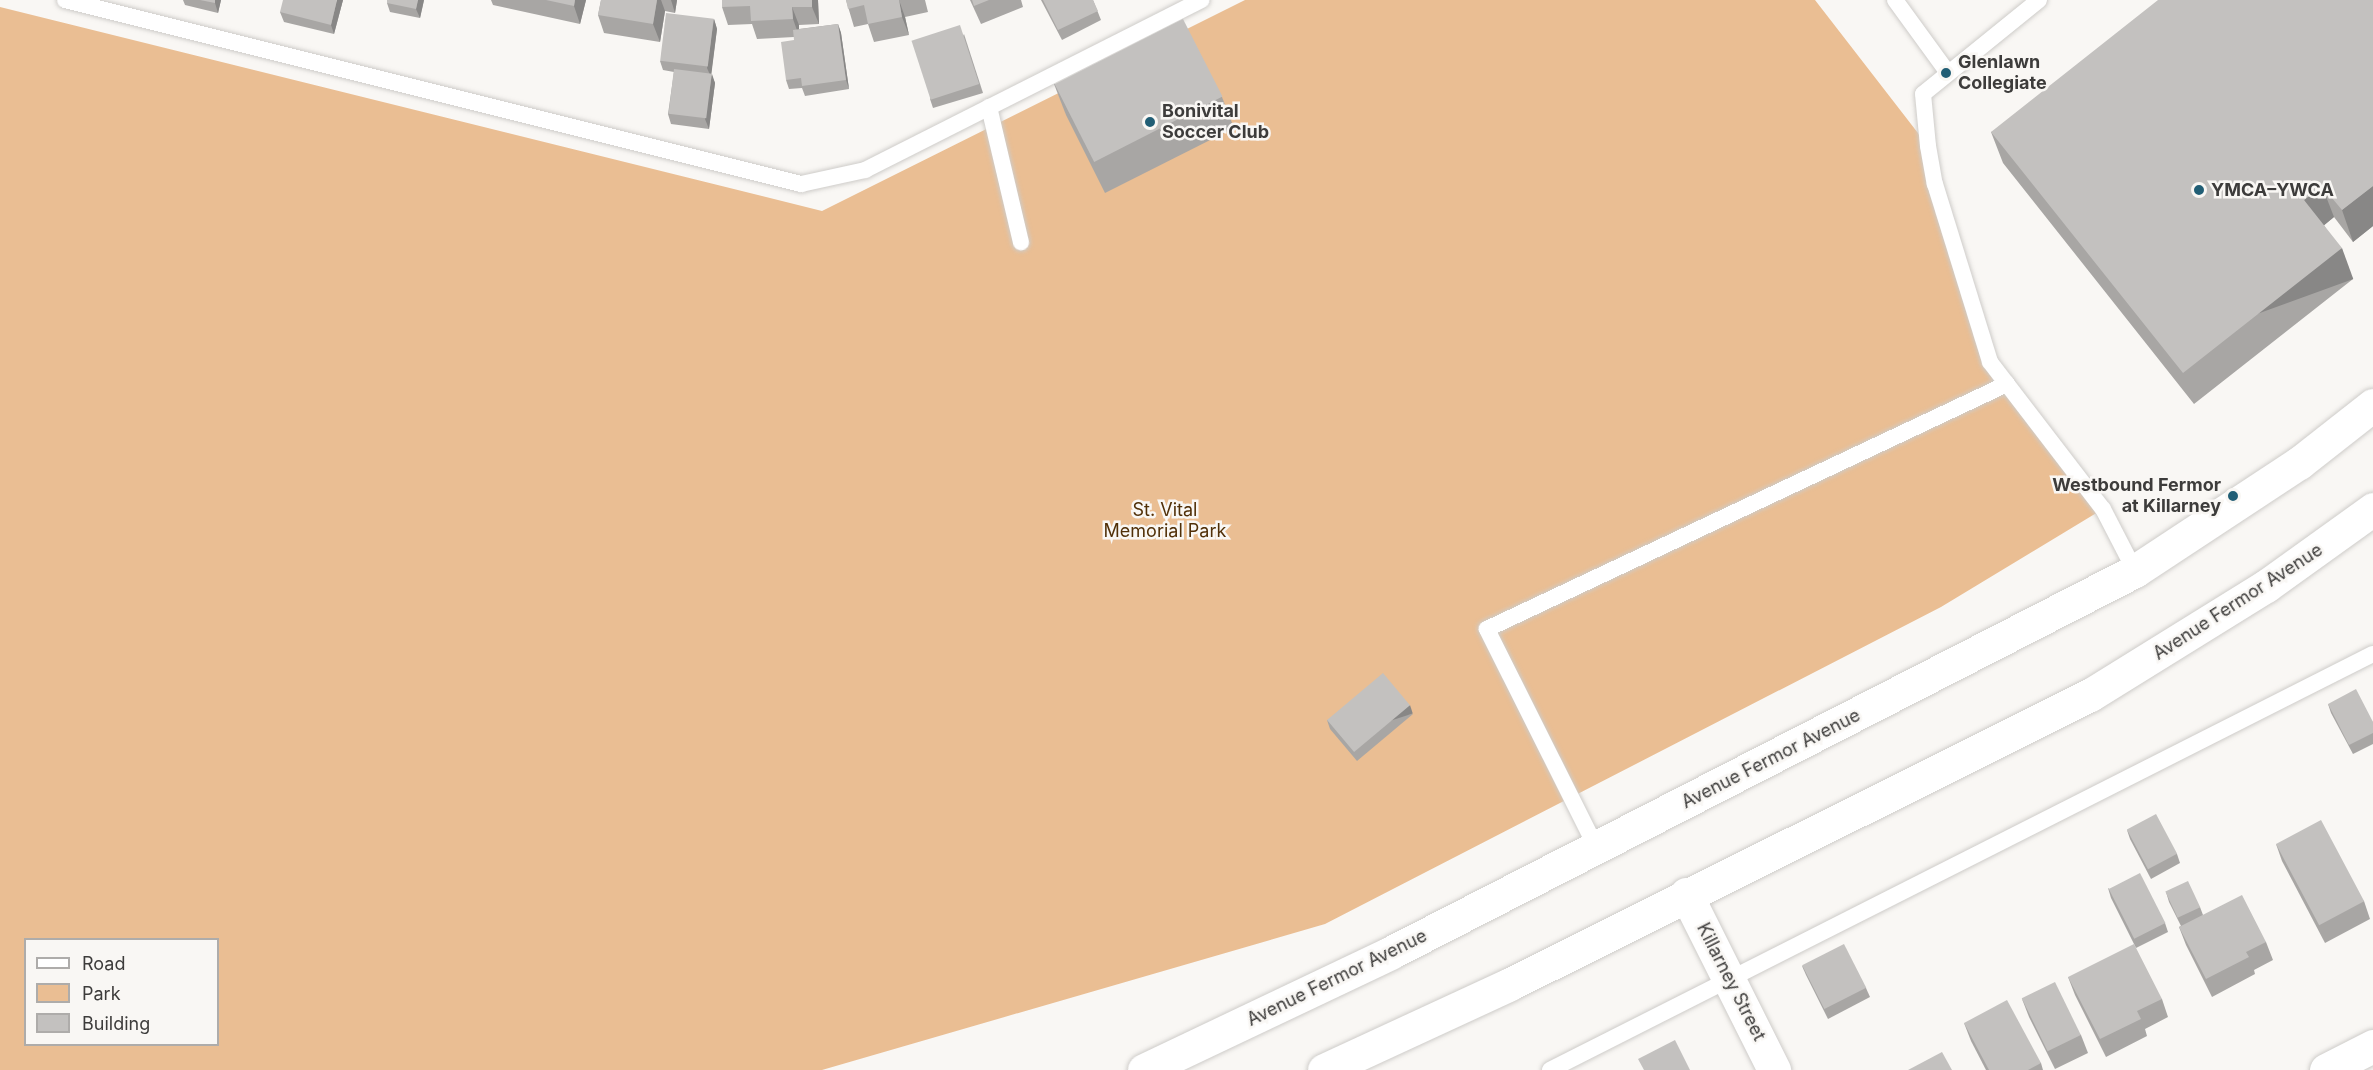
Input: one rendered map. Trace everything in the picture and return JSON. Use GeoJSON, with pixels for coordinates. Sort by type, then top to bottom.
{"type":"FeatureCollection","features":[{"type":"Feature","properties":{"kind":"main road","name":"Avenue Fermor Avenue"},"geometry":{"type":"LineString","coordinates":[[1144,1070],[1390,953],[1597,849],[2135,571],[2298,463],[2373,405]]}},
{"type":"Feature","properties":{"kind":"main road","name":"Avenue Fermor Avenue"},"geometry":{"type":"LineString","coordinates":[[1324,1070],[1508,985],[1686,894],[2090,695],[2266,586],[2373,509]]}},
{"type":"Feature","properties":{"kind":"main road","name":"Killarney Street"},"geometry":{"type":"LineString","coordinates":[[1686,894],[1731,979],[1774,1070]]}},
{"type":"Feature","properties":{"kind":"main road"},"geometry":{"type":"LineString","coordinates":[[2326,1070],[2373,1046]]}},
{"type":"Feature","properties":{"kind":"lane"},"geometry":{"type":"LineString","coordinates":[[65,0],[801,184],[865,170],[1201,0]]}},
{"type":"Feature","properties":{"kind":"lane"},"geometry":{"type":"LineString","coordinates":[[1896,0],[1948,73]]}},
{"type":"Feature","properties":{"kind":"lane"},"geometry":{"type":"LineString","coordinates":[[2039,0],[1923,94],[1933,174],[1990,362],[2103,509],[2135,571]]}},
{"type":"Feature","properties":{"kind":"lane"},"geometry":{"type":"LineString","coordinates":[[989,107],[1021,243]]}},
{"type":"Feature","properties":{"kind":"lane"},"geometry":{"type":"LineString","coordinates":[[1597,849],[1488,629],[2007,384]]}},
{"type":"Feature","properties":{"kind":"lane"},"geometry":{"type":"LineString","coordinates":[[1550,1070],[2373,654]]}},
{"type":"Feature","properties":{"kind":"green space","name":"St. Vital Memorial Park"},"geometry":{"type":"Polygon","coordinates":[[[1245,0],[1815,0],[1928,146],[1990,362],[2103,509],[1941,607],[1325,924],[822,1070],[0,1070],[0,7],[822,211],[1245,0]]]}},
{"type":"Feature","properties":{"kind":"building"},"geometry":{"type":"Polygon","coordinates":[[[283,0],[337,0],[331,25],[280,12],[283,0]]]}},
{"type":"Feature","properties":{"kind":"building"},"geometry":{"type":"Polygon","coordinates":[[[387,0],[418,0],[416,9],[387,3],[387,0]]]}},
{"type":"Feature","properties":{"kind":"building"},"geometry":{"type":"Polygon","coordinates":[[[546,0],[575,0],[574,6],[546,0]]]}},
{"type":"Feature","properties":{"kind":"building"},"geometry":{"type":"Polygon","coordinates":[[[601,0],[657,0],[653,24],[598,15],[601,0]]]}},
{"type":"Feature","properties":{"kind":"building"},"geometry":{"type":"Polygon","coordinates":[[[722,0],[812,0],[812,7],[792,7],[793,19],[751,21],[750,6],[722,7],[722,0]]]}},
{"type":"Feature","properties":{"kind":"building"},"geometry":{"type":"Polygon","coordinates":[[[846,0],[899,0],[902,17],[868,24],[864,5],[848,9],[846,0]]]}},
{"type":"Feature","properties":{"kind":"building"},"geometry":{"type":"Polygon","coordinates":[[[972,0],[989,0],[974,6],[972,0]]]}},
{"type":"Feature","properties":{"kind":"building"},"geometry":{"type":"Polygon","coordinates":[[[1043,0],[1093,0],[1098,11],[1058,30],[1043,0]]]}},
{"type":"Feature","properties":{"kind":"building","name":"YMCA–YWCA"},"geometry":{"type":"Polygon","coordinates":[[[2158,0],[2373,0],[2373,186],[2342,210],[2322,186],[2304,200],[2342,248],[2183,373],[1991,132],[2158,0]]]}},
{"type":"Feature","properties":{"kind":"building"},"geometry":{"type":"Polygon","coordinates":[[[666,13],[714,19],[708,66],[660,61],[666,13]]]}},
{"type":"Feature","properties":{"kind":"building","name":"Bonivital Soccer Club"},"geometry":{"type":"Polygon","coordinates":[[[1183,19],[1222,97],[1094,162],[1055,84],[1183,19]]]}},
{"type":"Feature","properties":{"kind":"building"},"geometry":{"type":"Polygon","coordinates":[[[838,24],[846,80],[802,86],[801,78],[786,80],[781,42],[794,40],[793,30],[838,24]]]}},
{"type":"Feature","properties":{"kind":"building"},"geometry":{"type":"Polygon","coordinates":[[[960,25],[979,84],[931,100],[911,41],[960,25]]]}},
{"type":"Feature","properties":{"kind":"building"},"geometry":{"type":"Polygon","coordinates":[[[674,69],[712,74],[706,118],[669,114],[674,69]]]}},
{"type":"Feature","properties":{"kind":"building"},"geometry":{"type":"Polygon","coordinates":[[[1383,673],[1410,705],[1354,752],[1327,720],[1383,673]]]}},
{"type":"Feature","properties":{"kind":"building"},"geometry":{"type":"Polygon","coordinates":[[[2356,689],[2373,722],[2373,733],[2349,745],[2328,704],[2356,689]]]}},
{"type":"Feature","properties":{"kind":"building"},"geometry":{"type":"Polygon","coordinates":[[[2156,814],[2177,854],[2148,869],[2127,829],[2156,814]]]}},
{"type":"Feature","properties":{"kind":"building"},"geometry":{"type":"Polygon","coordinates":[[[2321,820],[2364,901],[2319,925],[2276,844],[2321,820]]]}},
{"type":"Feature","properties":{"kind":"building"},"geometry":{"type":"Polygon","coordinates":[[[2140,873],[2165,923],[2134,939],[2109,889],[2140,873]]]}},
{"type":"Feature","properties":{"kind":"building"},"geometry":{"type":"Polygon","coordinates":[[[2188,881],[2200,907],[2178,918],[2165,892],[2188,881]]]}},
{"type":"Feature","properties":{"kind":"building"},"geometry":{"type":"Polygon","coordinates":[[[2242,895],[2266,942],[2246,952],[2249,957],[2206,979],[2179,927],[2242,895]]]}},
{"type":"Feature","properties":{"kind":"building"},"geometry":{"type":"Polygon","coordinates":[[[1844,944],[1866,988],[1824,1009],[1802,965],[1844,944]]]}},
{"type":"Feature","properties":{"kind":"building"},"geometry":{"type":"Polygon","coordinates":[[[2134,944],[2162,999],[2137,1011],[2141,1019],[2100,1039],[2068,977],[2134,944]]]}},
{"type":"Feature","properties":{"kind":"building"},"geometry":{"type":"Polygon","coordinates":[[[2055,982],[2081,1035],[2048,1051],[2022,998],[2055,982]]]}},
{"type":"Feature","properties":{"kind":"building"},"geometry":{"type":"Polygon","coordinates":[[[2007,1000],[2041,1063],[2028,1070],[1989,1070],[1964,1023],[2007,1000]]]}},
{"type":"Feature","properties":{"kind":"building"},"geometry":{"type":"Polygon","coordinates":[[[1675,1040],[1690,1070],[1644,1070],[1638,1059],[1675,1040]]]}},
{"type":"Feature","properties":{"kind":"building"},"geometry":{"type":"Polygon","coordinates":[[[1942,1052],[1952,1070],[1908,1070],[1942,1052]]]}},
{"type":"Feature","properties":{"kind":"place","name":"Glenlawn Collegiate"},"geometry":{"type":"Point","coordinates":[1946,73]}},
{"type":"Feature","properties":{"kind":"place","name":"Bonivital Soccer Club"},"geometry":{"type":"Point","coordinates":[1150,122]}},
{"type":"Feature","properties":{"kind":"place","name":"YMCA–YWCA"},"geometry":{"type":"Point","coordinates":[2199,190]}},
{"type":"Feature","properties":{"kind":"place","name":"Westbound Fermor at Killarney"},"geometry":{"type":"Point","coordinates":[2233,496]}}]}
